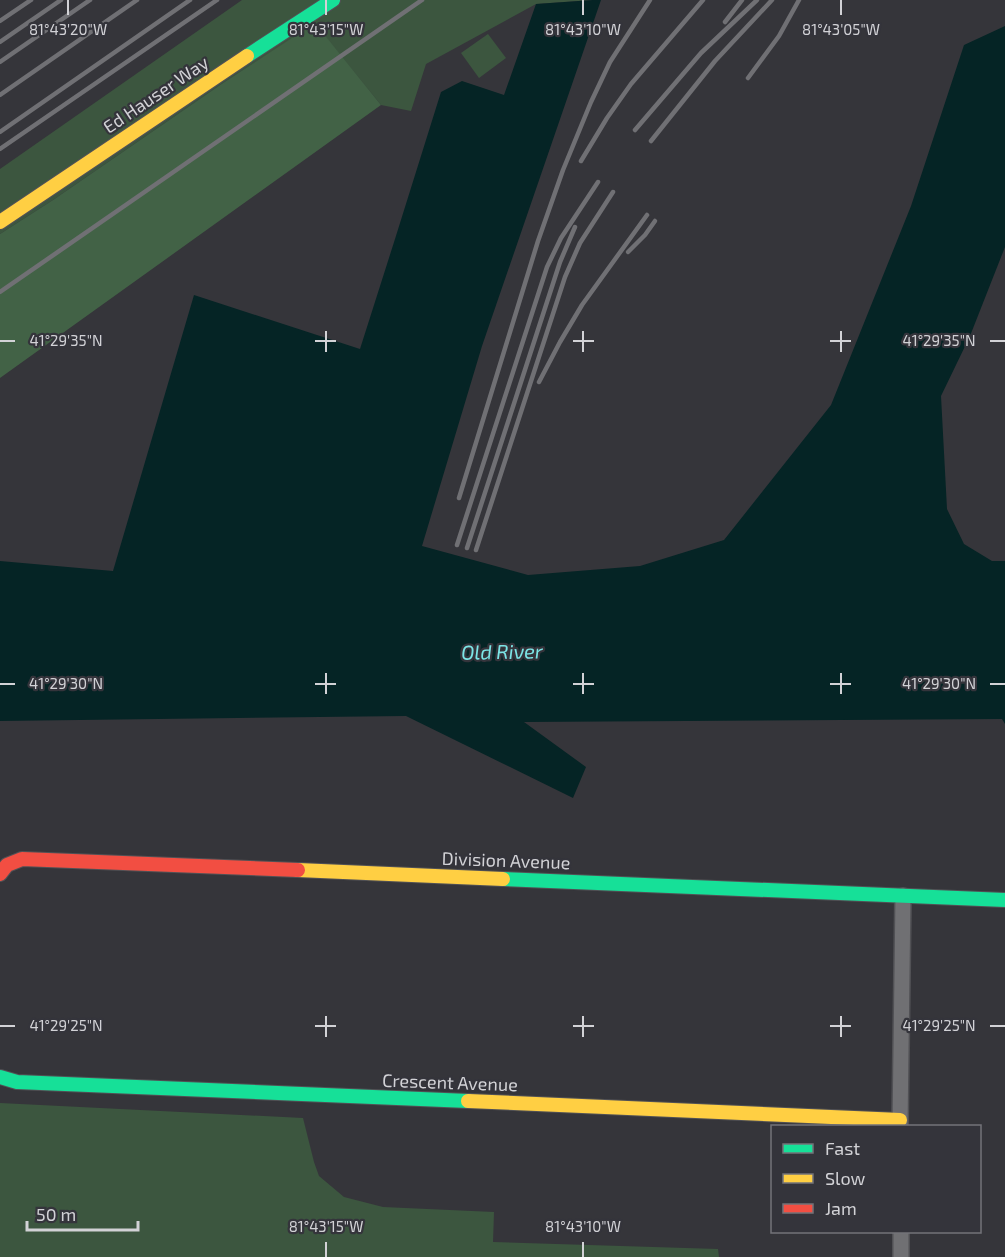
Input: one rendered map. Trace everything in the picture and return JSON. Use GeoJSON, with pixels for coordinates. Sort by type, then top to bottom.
{"type":"FeatureCollection","features":[{"type":"Feature","properties":{"kind":"street","name":"Ed Hauser Way"},"geometry":{"type":"LineString","coordinates":[[0,222],[333,0]]}},
{"type":"Feature","properties":{"kind":"street","name":"Division Avenue"},"geometry":{"type":"LineString","coordinates":[[4,870],[22,859],[1005,900]]}},
{"type":"Feature","properties":{"kind":"street"},"geometry":{"type":"LineString","coordinates":[[900,1124],[903,896]]}},
{"type":"Feature","properties":{"kind":"street","name":"Crescent Avenue"},"geometry":{"type":"LineString","coordinates":[[0,1077],[28,1083],[900,1124]]}},
{"type":"Feature","properties":{"kind":"street"},"geometry":{"type":"LineString","coordinates":[[901,1233],[902,1257]]}},
{"type":"Feature","properties":{"kind":"shaded area"},"geometry":{"type":"Polygon","coordinates":[[[242,0],[593,0],[536,4],[426,64],[411,111],[381,105],[315,24],[223,83],[0,234],[0,169],[242,0]]]}},
{"type":"Feature","properties":{"kind":"shaded area"},"geometry":{"type":"Polygon","coordinates":[[[488,34],[506,58],[479,78],[461,53],[488,34]]]}},
{"type":"Feature","properties":{"kind":"shaded area"},"geometry":{"type":"Polygon","coordinates":[[[0,1103],[303,1118],[319,1176],[344,1197],[383,1207],[494,1212],[493,1242],[718,1249],[719,1257],[0,1257],[0,1103]]]}},
{"type":"Feature","properties":{"kind":"green space"},"geometry":{"type":"Polygon","coordinates":[[[315,23],[381,105],[0,378],[0,234],[315,23]]]}},
{"type":"Feature","properties":{"kind":"water","name":"Old River"},"geometry":{"type":"Polygon","coordinates":[[[601,0],[482,346],[422,546],[528,575],[640,566],[724,540],[831,405],[911,206],[964,45],[1005,26],[1005,247],[970,336],[941,396],[947,509],[964,544],[992,561],[1005,561],[1005,724],[1002,719],[524,722],[586,767],[573,798],[406,716],[0,721],[0,561],[113,571],[194,295],[360,349],[441,92],[462,81],[504,95],[536,4],[601,0]]]}},
{"type":"Feature","properties":{"kind":"railway"},"geometry":{"type":"LineString","coordinates":[[0,21],[31,0]]}},
{"type":"Feature","properties":{"kind":"railway"},"geometry":{"type":"LineString","coordinates":[[0,42],[61,0]]}},
{"type":"Feature","properties":{"kind":"railway"},"geometry":{"type":"LineString","coordinates":[[0,62],[90,0]]}},
{"type":"Feature","properties":{"kind":"railway"},"geometry":{"type":"LineString","coordinates":[[0,95],[137,0]]}},
{"type":"Feature","properties":{"kind":"railway"},"geometry":{"type":"LineString","coordinates":[[0,132],[190,0]]}},
{"type":"Feature","properties":{"kind":"railway"},"geometry":{"type":"LineString","coordinates":[[0,149],[217,0]]}},
{"type":"Feature","properties":{"kind":"railway"},"geometry":{"type":"LineString","coordinates":[[0,292],[422,0]]}},
{"type":"Feature","properties":{"kind":"railway"},"geometry":{"type":"LineString","coordinates":[[459,498],[538,241],[563,170],[610,62],[650,0]]}},
{"type":"Feature","properties":{"kind":"railway"},"geometry":{"type":"LineString","coordinates":[[581,161],[631,84],[703,0]]}},
{"type":"Feature","properties":{"kind":"railway"},"geometry":{"type":"LineString","coordinates":[[725,22],[742,0]]}},
{"type":"Feature","properties":{"kind":"railway"},"geometry":{"type":"LineString","coordinates":[[635,130],[701,53],[757,0]]}},
{"type":"Feature","properties":{"kind":"railway"},"geometry":{"type":"LineString","coordinates":[[651,141],[715,61],[772,0]]}},
{"type":"Feature","properties":{"kind":"railway"},"geometry":{"type":"LineString","coordinates":[[748,78],[779,36],[799,0]]}},
{"type":"Feature","properties":{"kind":"railway"},"geometry":{"type":"LineString","coordinates":[[457,545],[547,267],[561,238],[598,182]]}},
{"type":"Feature","properties":{"kind":"railway"},"geometry":{"type":"LineString","coordinates":[[476,550],[565,277],[580,243],[613,192]]}},
{"type":"Feature","properties":{"kind":"railway"},"geometry":{"type":"LineString","coordinates":[[539,382],[582,305],[647,215]]}},
{"type":"Feature","properties":{"kind":"railway"},"geometry":{"type":"LineString","coordinates":[[628,252],[655,221]]}},
{"type":"Feature","properties":{"kind":"railway"},"geometry":{"type":"LineString","coordinates":[[467,548],[560,262],[575,227]]}},
{"type":"Feature","properties":{"kind":"traffic: fast"},"geometry":{"type":"LineString","coordinates":[[247,56],[333,0]]}},
{"type":"Feature","properties":{"kind":"traffic: fast"},"geometry":{"type":"LineString","coordinates":[[503,879],[1005,900]]}},
{"type":"Feature","properties":{"kind":"traffic: fast"},"geometry":{"type":"LineString","coordinates":[[0,1077],[17,1082],[468,1101]]}},
{"type":"Feature","properties":{"kind":"traffic: slow"},"geometry":{"type":"LineString","coordinates":[[0,222],[247,56]]}},
{"type":"Feature","properties":{"kind":"traffic: slow"},"geometry":{"type":"LineString","coordinates":[[298,870],[503,879]]}},
{"type":"Feature","properties":{"kind":"traffic: slow"},"geometry":{"type":"LineString","coordinates":[[468,1101],[900,1120]]}},
{"type":"Feature","properties":{"kind":"traffic: jam"},"geometry":{"type":"LineString","coordinates":[[0,874],[7,865],[22,859],[298,870]]}}]}
